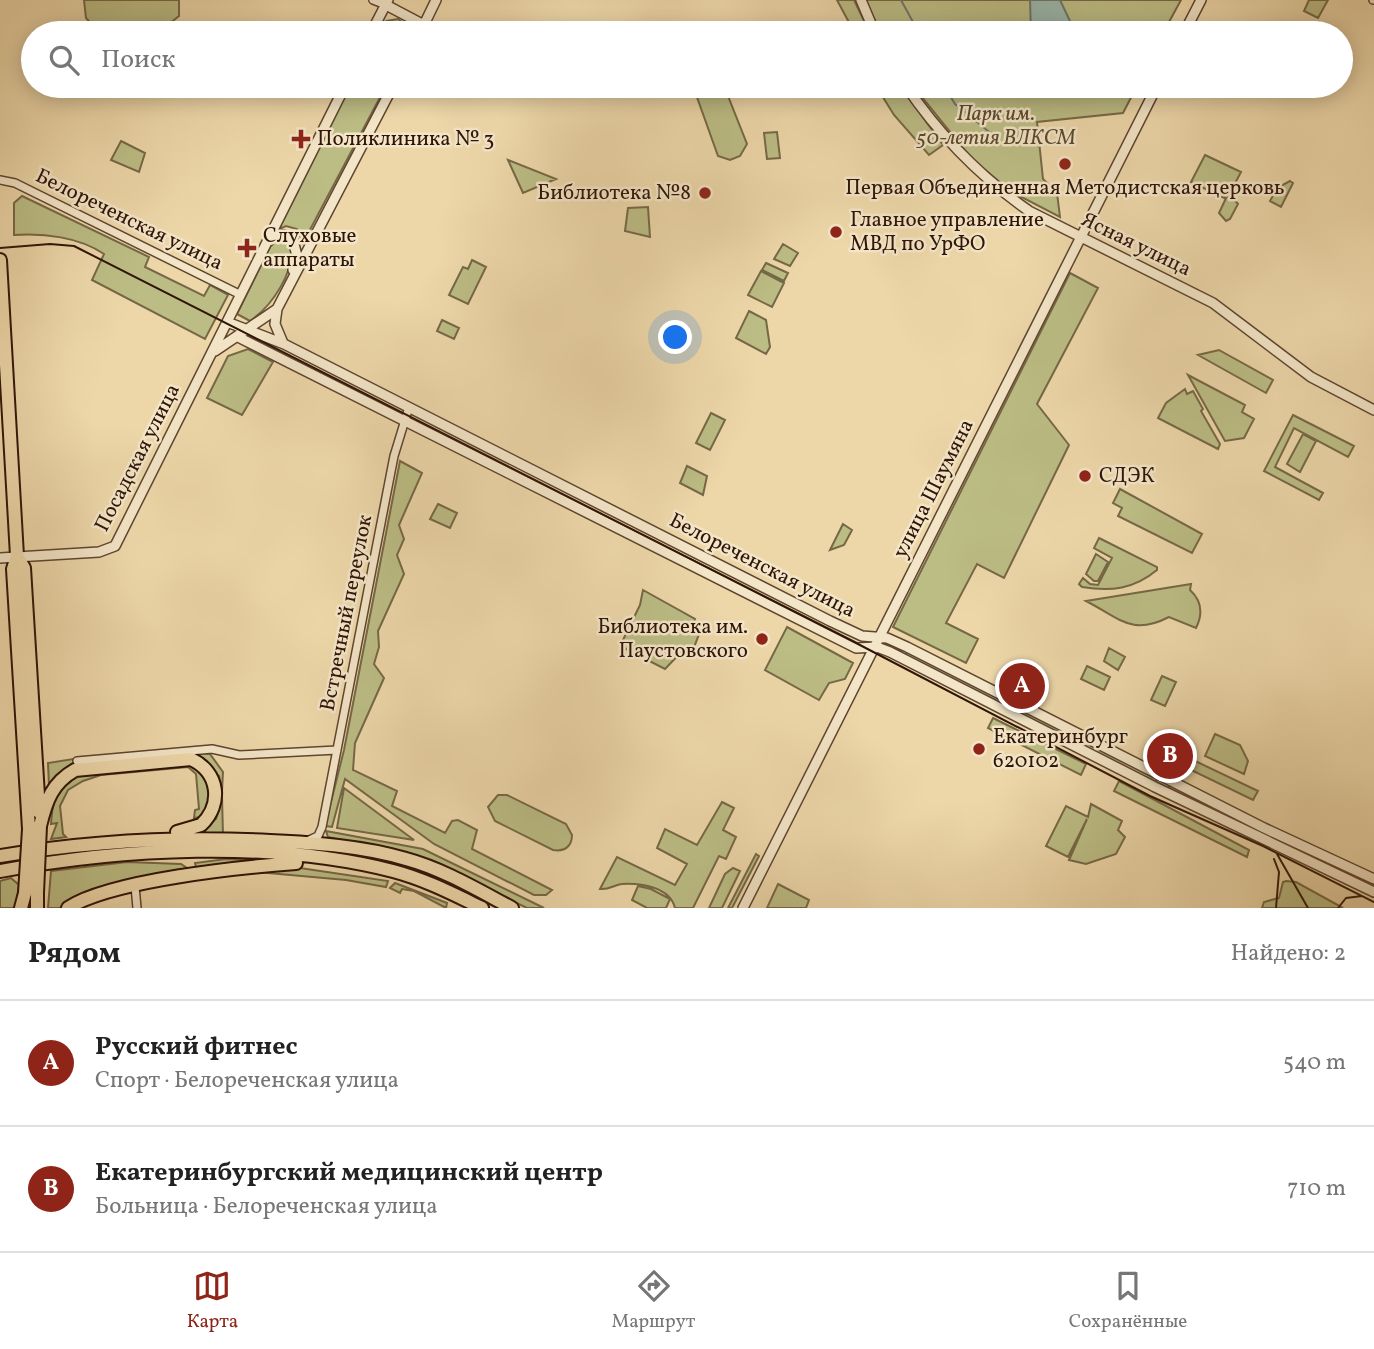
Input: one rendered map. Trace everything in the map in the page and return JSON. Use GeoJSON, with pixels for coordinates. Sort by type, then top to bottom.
{"type":"FeatureCollection","features":[{"type":"Feature","properties":{"kind":"main road"},"geometry":{"type":"LineString","coordinates":[[0,260],[18,556],[24,568],[35,828],[31,893],[37,908]]}},
{"type":"Feature","properties":{"kind":"main road"},"geometry":{"type":"LineString","coordinates":[[35,828],[46,800],[63,777],[75,770],[184,758],[203,766],[211,776],[216,794],[205,820],[188,830],[159,832],[139,839]]}},
{"type":"Feature","properties":{"kind":"main road"},"geometry":{"type":"LineString","coordinates":[[0,856],[139,839],[207,838],[320,844],[406,859],[440,871],[512,908]]}},
{"type":"Feature","properties":{"kind":"main road"},"geometry":{"type":"LineString","coordinates":[[0,847],[26,851]]}},
{"type":"Feature","properties":{"kind":"main road"},"geometry":{"type":"LineString","coordinates":[[1,872],[50,863],[223,852],[318,859],[395,872],[482,908]]}},
{"type":"Feature","properties":{"kind":"main road"},"geometry":{"type":"LineString","coordinates":[[68,908],[86,898],[135,886],[215,871],[318,859]]}},
{"type":"Feature","properties":{"kind":"main road"},"geometry":{"type":"LineString","coordinates":[[22,908],[31,893]]}},
{"type":"Feature","properties":{"kind":"street"},"geometry":{"type":"LineString","coordinates":[[373,0],[387,2],[412,21]]}},
{"type":"Feature","properties":{"kind":"street"},"geometry":{"type":"LineString","coordinates":[[426,21],[436,0]]}},
{"type":"Feature","properties":{"kind":"street"},"geometry":{"type":"LineString","coordinates":[[861,0],[870,21]]}},
{"type":"Feature","properties":{"kind":"street"},"geometry":{"type":"LineString","coordinates":[[1190,21],[1201,0]]}},
{"type":"Feature","properties":{"kind":"street"},"geometry":{"type":"LineString","coordinates":[[377,21],[387,2]]}},
{"type":"Feature","properties":{"kind":"street","name":"Посадская улица"},"geometry":{"type":"LineString","coordinates":[[0,558],[99,552],[115,546],[339,98]]}},
{"type":"Feature","properties":{"kind":"street","name":"Посадская улица"},"geometry":{"type":"LineString","coordinates":[[213,352],[277,309],[387,98]]}},
{"type":"Feature","properties":{"kind":"street","name":"Ясная улица"},"geometry":{"type":"LineString","coordinates":[[915,98],[948,143],[995,186],[1029,211],[1213,303],[1311,377],[1374,410]]}},
{"type":"Feature","properties":{"kind":"street","name":"улица Шаумяна"},"geometry":{"type":"LineString","coordinates":[[743,908],[1151,98]]}},
{"type":"Feature","properties":{"kind":"street","name":"Белореченская улица"},"geometry":{"type":"LineString","coordinates":[[0,180],[15,183],[241,295]]}},
{"type":"Feature","properties":{"kind":"street","name":"Посадская улица"},"geometry":{"type":"LineString","coordinates":[[255,264],[274,236],[286,235],[293,240],[297,249],[290,285]]}},
{"type":"Feature","properties":{"kind":"street"},"geometry":{"type":"LineString","coordinates":[[277,309],[276,330],[284,344]]}},
{"type":"Feature","properties":{"kind":"street"},"geometry":{"type":"LineString","coordinates":[[227,322],[284,344]]}},
{"type":"Feature","properties":{"kind":"street"},"geometry":{"type":"LineString","coordinates":[[227,322],[238,337]]}},
{"type":"Feature","properties":{"kind":"street","name":"Белореченская улица"},"geometry":{"type":"LineString","coordinates":[[238,337],[856,648],[874,647],[890,652],[1147,783],[1374,892]]}},
{"type":"Feature","properties":{"kind":"street","name":"Белореченская улица"},"geometry":{"type":"LineString","coordinates":[[284,344],[830,621],[863,636],[878,637],[907,647],[1264,828],[1374,879]]}},
{"type":"Feature","properties":{"kind":"street","name":"Встречный переулок"},"geometry":{"type":"LineString","coordinates":[[322,827],[394,456],[409,407]]}},
{"type":"Feature","properties":{"kind":"street"},"geometry":{"type":"LineString","coordinates":[[77,761],[212,749],[239,755],[337,750]]}},
{"type":"Feature","properties":{"kind":"street"},"geometry":{"type":"LineString","coordinates":[[299,842],[313,840],[322,827]]}},
{"type":"Feature","properties":{"kind":"street"},"geometry":{"type":"LineString","coordinates":[[322,827],[326,840],[335,846]]}},
{"type":"Feature","properties":{"kind":"street"},"geometry":{"type":"LineString","coordinates":[[318,859],[320,844]]}},
{"type":"Feature","properties":{"kind":"street"},"geometry":{"type":"LineString","coordinates":[[135,886],[137,908]]}},
{"type":"Feature","properties":{"kind":"green space"},"geometry":{"type":"Polygon","coordinates":[[[84,0],[179,0],[179,16],[173,21],[89,21],[84,0]]]}},
{"type":"Feature","properties":{"kind":"green space"},"geometry":{"type":"Polygon","coordinates":[[[837,0],[854,0],[864,21],[848,21],[837,0]]]}},
{"type":"Feature","properties":{"kind":"green space"},"geometry":{"type":"Polygon","coordinates":[[[865,0],[1181,0],[1170,21],[875,21],[865,0]]]}},
{"type":"Feature","properties":{"kind":"green space"},"geometry":{"type":"Polygon","coordinates":[[[1309,0],[1328,0],[1318,18],[1304,11],[1309,0]]]}},
{"type":"Feature","properties":{"kind":"green space"},"geometry":{"type":"Polygon","coordinates":[[[344,98],[380,98],[303,243],[297,229],[286,226],[279,229],[344,98]]]}},
{"type":"Feature","properties":{"kind":"green space"},"geometry":{"type":"Polygon","coordinates":[[[697,98],[729,98],[747,144],[740,156],[730,160],[718,156],[697,98]]]}},
{"type":"Feature","properties":{"kind":"green space"},"geometry":{"type":"Polygon","coordinates":[[[883,98],[909,98],[943,145],[929,155],[894,115],[883,98]]]}},
{"type":"Feature","properties":{"kind":"green space","name":"Парк им. 50-летия ВЛКСМ"},"geometry":{"type":"Polygon","coordinates":[[[923,98],[1131,98],[1123,113],[1037,122],[1043,179],[1057,193],[1060,217],[1010,191],[971,158],[923,98]]]}},
{"type":"Feature","properties":{"kind":"green space"},"geometry":{"type":"Polygon","coordinates":[[[777,132],[780,158],[767,159],[764,133],[777,132]]]}},
{"type":"Feature","properties":{"kind":"green space"},"geometry":{"type":"Polygon","coordinates":[[[121,141],[145,153],[139,172],[111,160],[121,141]]]}},
{"type":"Feature","properties":{"kind":"green space"},"geometry":{"type":"Polygon","coordinates":[[[1205,155],[1241,172],[1230,193],[1227,192],[1224,198],[1191,182],[1205,155]]]}},
{"type":"Feature","properties":{"kind":"green space"},"geometry":{"type":"Polygon","coordinates":[[[508,160],[556,179],[523,193],[508,160]]]}},
{"type":"Feature","properties":{"kind":"green space"},"geometry":{"type":"Polygon","coordinates":[[[1290,181],[1293,183],[1281,207],[1270,201],[1277,188],[1290,181]]]}},
{"type":"Feature","properties":{"kind":"green space"},"geometry":{"type":"Polygon","coordinates":[[[22,196],[149,257],[145,267],[204,296],[210,285],[228,295],[205,339],[92,280],[104,254],[94,248],[61,237],[14,235],[14,203],[22,196]]]}},
{"type":"Feature","properties":{"kind":"green space"},"geometry":{"type":"Polygon","coordinates":[[[1231,196],[1238,204],[1230,219],[1226,221],[1219,213],[1226,198],[1231,196]]]}},
{"type":"Feature","properties":{"kind":"green space"},"geometry":{"type":"Polygon","coordinates":[[[648,207],[650,237],[625,231],[628,208],[648,207]]]}},
{"type":"Feature","properties":{"kind":"green space"},"geometry":{"type":"Polygon","coordinates":[[[284,239],[291,243],[292,254],[286,276],[274,297],[250,321],[237,314],[272,243],[284,239]]]}},
{"type":"Feature","properties":{"kind":"green space"},"geometry":{"type":"Polygon","coordinates":[[[783,244],[798,253],[790,266],[774,259],[783,244]]]}},
{"type":"Feature","properties":{"kind":"green space"},"geometry":{"type":"Polygon","coordinates":[[[472,260],[486,267],[468,304],[449,295],[463,267],[468,269],[472,260]]]}},
{"type":"Feature","properties":{"kind":"green space"},"geometry":{"type":"Polygon","coordinates":[[[766,263],[788,273],[784,281],[762,270],[766,263]]]}},
{"type":"Feature","properties":{"kind":"green space"},"geometry":{"type":"Polygon","coordinates":[[[761,271],[784,283],[772,307],[748,295],[761,271]]]}},
{"type":"Feature","properties":{"kind":"green space"},"geometry":{"type":"Polygon","coordinates":[[[1070,273],[1098,288],[1037,404],[1069,445],[1004,578],[977,564],[946,623],[978,639],[966,663],[893,627],[1070,273]]]}},
{"type":"Feature","properties":{"kind":"green space"},"geometry":{"type":"Polygon","coordinates":[[[749,311],[766,320],[770,347],[766,354],[736,338],[749,311]]]}},
{"type":"Feature","properties":{"kind":"green space"},"geometry":{"type":"Polygon","coordinates":[[[442,320],[459,328],[454,339],[437,331],[442,320]]]}},
{"type":"Feature","properties":{"kind":"green space"},"geometry":{"type":"Polygon","coordinates":[[[248,349],[273,362],[242,415],[207,398],[228,356],[248,349]]]}},
{"type":"Feature","properties":{"kind":"green space"},"geometry":{"type":"Polygon","coordinates":[[[1219,350],[1273,380],[1266,393],[1198,355],[1219,350]]]}},
{"type":"Feature","properties":{"kind":"green space"},"geometry":{"type":"Polygon","coordinates":[[[1188,375],[1245,405],[1242,412],[1254,419],[1244,438],[1225,441],[1188,375]]]}},
{"type":"Feature","properties":{"kind":"green space"},"geometry":{"type":"Polygon","coordinates":[[[1185,389],[1187,394],[1193,391],[1203,409],[1201,411],[1220,444],[1218,449],[1158,418],[1166,403],[1185,389]]]}},
{"type":"Feature","properties":{"kind":"green space"},"geometry":{"type":"Polygon","coordinates":[[[711,413],[725,420],[710,450],[696,443],[711,413]]]}},
{"type":"Feature","properties":{"kind":"green space"},"geometry":{"type":"Polygon","coordinates":[[[1293,415],[1354,446],[1348,457],[1294,428],[1275,467],[1323,493],[1319,500],[1264,471],[1293,415]]]}},
{"type":"Feature","properties":{"kind":"green space"},"geometry":{"type":"Polygon","coordinates":[[[1303,434],[1316,441],[1300,472],[1287,464],[1303,434]]]}},
{"type":"Feature","properties":{"kind":"green space"},"geometry":{"type":"Polygon","coordinates":[[[400,461],[422,473],[399,525],[404,539],[397,555],[404,574],[378,631],[379,647],[374,664],[384,678],[355,743],[353,770],[397,791],[392,806],[445,833],[452,821],[458,820],[477,830],[472,849],[552,890],[546,895],[534,895],[434,844],[345,779],[332,827],[325,826],[344,750],[400,461]]]}},
{"type":"Feature","properties":{"kind":"green space"},"geometry":{"type":"Polygon","coordinates":[[[687,466],[707,476],[703,495],[680,483],[687,466]]]}},
{"type":"Feature","properties":{"kind":"green space"},"geometry":{"type":"Polygon","coordinates":[[[1120,489],[1202,534],[1192,553],[1118,516],[1122,508],[1113,503],[1120,489]]]}},
{"type":"Feature","properties":{"kind":"green space"},"geometry":{"type":"Polygon","coordinates":[[[438,504],[457,513],[450,528],[430,519],[438,504]]]}},
{"type":"Feature","properties":{"kind":"green space"},"geometry":{"type":"Polygon","coordinates":[[[843,524],[852,530],[844,545],[830,550],[843,524]]]}},
{"type":"Feature","properties":{"kind":"green space"},"geometry":{"type":"Polygon","coordinates":[[[1099,538],[1157,567],[1157,570],[1122,588],[1082,587],[1079,584],[1083,578],[1090,584],[1098,585],[1112,558],[1094,548],[1099,538]]]}},
{"type":"Feature","properties":{"kind":"green space"},"geometry":{"type":"Polygon","coordinates":[[[1096,554],[1108,562],[1098,581],[1094,581],[1086,574],[1096,554]]]}},
{"type":"Feature","properties":{"kind":"green space"},"geometry":{"type":"Polygon","coordinates":[[[1191,584],[1190,590],[1200,608],[1196,628],[1169,617],[1145,625],[1127,623],[1086,601],[1191,584]]]}},
{"type":"Feature","properties":{"kind":"green space"},"geometry":{"type":"Polygon","coordinates":[[[643,590],[695,619],[693,625],[701,629],[693,650],[687,646],[665,669],[620,646],[640,605],[643,590]]]}},
{"type":"Feature","properties":{"kind":"green space"},"geometry":{"type":"Polygon","coordinates":[[[787,627],[853,663],[845,679],[829,683],[819,700],[765,670],[787,627]]]}},
{"type":"Feature","properties":{"kind":"green space"},"geometry":{"type":"Polygon","coordinates":[[[1109,648],[1125,657],[1118,670],[1104,661],[1109,648]]]}},
{"type":"Feature","properties":{"kind":"green space"},"geometry":{"type":"Polygon","coordinates":[[[907,652],[1158,778],[1155,783],[905,656],[907,652]]]}},
{"type":"Feature","properties":{"kind":"green space"},"geometry":{"type":"Polygon","coordinates":[[[1087,666],[1110,677],[1104,690],[1081,679],[1087,666]]]}},
{"type":"Feature","properties":{"kind":"green space"},"geometry":{"type":"Polygon","coordinates":[[[1162,676],[1176,682],[1165,706],[1151,700],[1162,676]]]}},
{"type":"Feature","properties":{"kind":"green space"},"geometry":{"type":"Polygon","coordinates":[[[993,718],[1086,764],[1081,775],[988,728],[993,718]]]}},
{"type":"Feature","properties":{"kind":"green space"},"geometry":{"type":"Polygon","coordinates":[[[1215,734],[1240,745],[1248,761],[1244,774],[1205,756],[1215,734]]]}},
{"type":"Feature","properties":{"kind":"green space"},"geometry":{"type":"Polygon","coordinates":[[[195,753],[210,754],[223,772],[222,791],[219,776],[198,757],[89,765],[49,786],[48,763],[73,759],[75,764],[195,753]]]}},
{"type":"Feature","properties":{"kind":"green space"},"geometry":{"type":"Polygon","coordinates":[[[1191,759],[1258,791],[1253,800],[1187,768],[1191,759]]]}},
{"type":"Feature","properties":{"kind":"green space"},"geometry":{"type":"Polygon","coordinates":[[[188,765],[204,775],[210,791],[212,804],[200,817],[194,818],[195,810],[199,809],[196,774],[188,767],[101,775],[68,790],[60,806],[63,834],[66,837],[51,839],[57,823],[51,824],[55,799],[60,788],[69,780],[108,770],[188,765]]]}},
{"type":"Feature","properties":{"kind":"green space"},"geometry":{"type":"Polygon","coordinates":[[[1119,781],[1249,850],[1247,857],[1114,791],[1119,781]]]}},
{"type":"Feature","properties":{"kind":"green space"},"geometry":{"type":"Polygon","coordinates":[[[1170,784],[1373,881],[1372,886],[1168,788],[1170,784]]]}},
{"type":"Feature","properties":{"kind":"green space"},"geometry":{"type":"Polygon","coordinates":[[[344,788],[414,840],[337,828],[344,788]]]}},
{"type":"Feature","properties":{"kind":"green space"},"geometry":{"type":"Polygon","coordinates":[[[498,795],[507,795],[566,824],[572,835],[569,845],[561,850],[553,850],[495,821],[488,807],[498,795]]]}},
{"type":"Feature","properties":{"kind":"green space"},"geometry":{"type":"Polygon","coordinates":[[[222,797],[223,835],[194,835],[216,819],[222,797]]]}},
{"type":"Feature","properties":{"kind":"green space"},"geometry":{"type":"Polygon","coordinates":[[[722,802],[734,808],[723,830],[736,837],[726,859],[719,856],[693,908],[675,908],[672,901],[661,891],[638,884],[600,889],[617,857],[675,885],[687,864],[657,848],[665,829],[697,845],[722,802]]]}},
{"type":"Feature","properties":{"kind":"green space"},"geometry":{"type":"Polygon","coordinates":[[[1091,804],[1122,821],[1118,830],[1125,837],[1116,854],[1086,864],[1069,860],[1087,819],[1068,857],[1046,846],[1066,806],[1088,817],[1091,804]]]}},
{"type":"Feature","properties":{"kind":"green space"},"geometry":{"type":"Polygon","coordinates":[[[326,831],[423,849],[544,908],[527,908],[422,857],[328,837],[326,831]]]}},
{"type":"Feature","properties":{"kind":"green space"},"geometry":{"type":"Polygon","coordinates":[[[331,849],[385,858],[434,874],[497,905],[496,907],[415,873],[374,861],[331,853],[331,849]]]}},
{"type":"Feature","properties":{"kind":"green space"},"geometry":{"type":"Polygon","coordinates":[[[756,854],[759,856],[732,908],[728,908],[756,854]]]}},
{"type":"Feature","properties":{"kind":"green space"},"geometry":{"type":"Polygon","coordinates":[[[226,859],[263,861],[200,869],[195,863],[226,859]]]}},
{"type":"Feature","properties":{"kind":"green space"},"geometry":{"type":"Polygon","coordinates":[[[127,862],[181,864],[193,872],[89,892],[60,908],[48,908],[51,871],[127,862]]]}},
{"type":"Feature","properties":{"kind":"green space"},"geometry":{"type":"Polygon","coordinates":[[[300,868],[388,881],[386,887],[346,880],[246,871],[300,868]]]}},
{"type":"Feature","properties":{"kind":"green space"},"geometry":{"type":"Polygon","coordinates":[[[733,868],[740,871],[722,908],[709,908],[725,874],[733,868]]]}},
{"type":"Feature","properties":{"kind":"green space"},"geometry":{"type":"Polygon","coordinates":[[[11,878],[19,885],[16,908],[0,908],[0,881],[11,878]]]}},
{"type":"Feature","properties":{"kind":"green space"},"geometry":{"type":"Polygon","coordinates":[[[1283,882],[1296,882],[1343,908],[1262,908],[1264,902],[1279,898],[1283,882]]]}},
{"type":"Feature","properties":{"kind":"green space"},"geometry":{"type":"Polygon","coordinates":[[[395,883],[447,903],[446,908],[414,891],[402,889],[400,893],[390,888],[395,883]]]}},
{"type":"Feature","properties":{"kind":"green space"},"geometry":{"type":"Polygon","coordinates":[[[778,884],[809,900],[806,908],[767,908],[778,884]]]}},
{"type":"Feature","properties":{"kind":"green space"},"geometry":{"type":"Polygon","coordinates":[[[638,886],[651,889],[670,899],[666,908],[647,908],[632,900],[638,886]]]}},
{"type":"Feature","properties":{"kind":"water"},"geometry":{"type":"Polygon","coordinates":[[[1030,0],[1060,0],[1070,21],[1031,21],[1030,0]]]}},
{"type":"Feature","properties":{"kind":"waterway"},"geometry":{"type":"LineString","coordinates":[[901,0],[912,21]]}},
{"type":"Feature","properties":{"kind":"waterway"},"geometry":{"type":"LineString","coordinates":[[951,98],[999,140]]}},
{"type":"Feature","properties":{"kind":"tram line"},"geometry":{"type":"LineString","coordinates":[[0,248],[50,244],[74,246],[858,644],[1150,796],[1263,846],[1374,902]]}},
{"type":"Feature","properties":{"kind":"tram line"},"geometry":{"type":"LineString","coordinates":[[1277,854],[1308,908]]}},
{"type":"Feature","properties":{"kind":"tram line"},"geometry":{"type":"LineString","coordinates":[[1274,859],[1279,872],[1276,908]]}},
{"type":"Feature","properties":{"kind":"tram line"},"geometry":{"type":"LineString","coordinates":[[1338,908],[1346,898],[1362,896]]}},
{"type":"Feature","properties":{"kind":"place","name":"Поликлиника № 3"},"geometry":{"type":"Point","coordinates":[301,139]}},
{"type":"Feature","properties":{"kind":"place","name":"Первая Объединенная Методистская церковь"},"geometry":{"type":"Point","coordinates":[1065,164]}},
{"type":"Feature","properties":{"kind":"place","name":"Библиотека №8"},"geometry":{"type":"Point","coordinates":[705,193]}},
{"type":"Feature","properties":{"kind":"place","name":"Главное управление МВД по УрФО"},"geometry":{"type":"Point","coordinates":[836,232]}},
{"type":"Feature","properties":{"kind":"place","name":"Слуховые аппараты"},"geometry":{"type":"Point","coordinates":[247,248]}},
{"type":"Feature","properties":{"kind":"place","name":"СДЭК"},"geometry":{"type":"Point","coordinates":[1085,476]}},
{"type":"Feature","properties":{"kind":"place","name":"Библиотека им. Паустовского"},"geometry":{"type":"Point","coordinates":[762,639]}},
{"type":"Feature","properties":{"kind":"place","name":"Русский фитнес"},"geometry":{"type":"Point","coordinates":[1022,686]}},
{"type":"Feature","properties":{"kind":"place","name":"Екатеринбург 620102"},"geometry":{"type":"Point","coordinates":[979,749]}},
{"type":"Feature","properties":{"kind":"place","name":"Екатеринбургский медицинский центр"},"geometry":{"type":"Point","coordinates":[1170,756]}}]}
